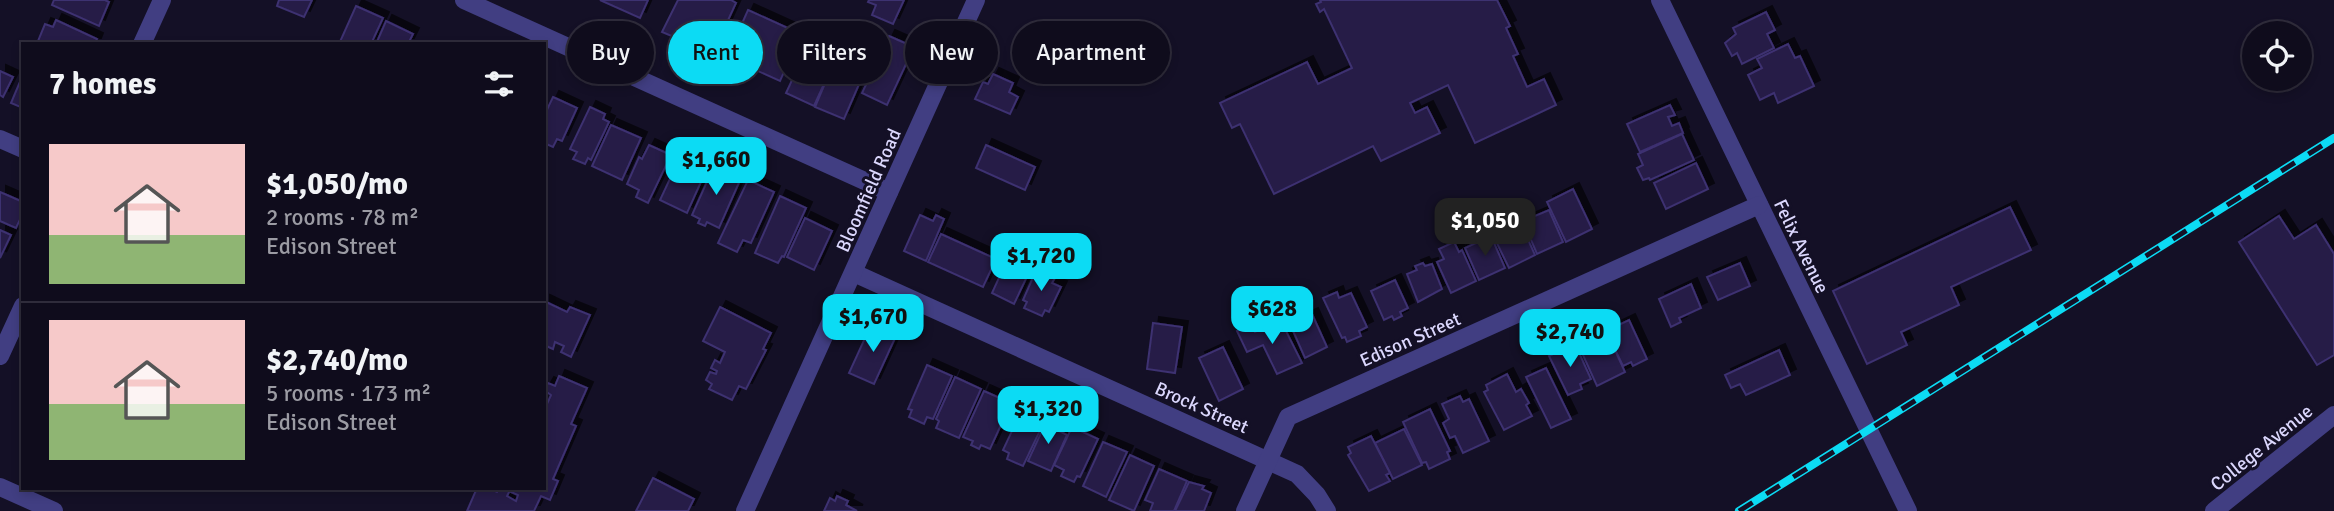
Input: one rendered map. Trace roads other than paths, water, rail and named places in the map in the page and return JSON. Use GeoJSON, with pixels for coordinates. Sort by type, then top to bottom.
{"type":"FeatureCollection","features":[{"type":"Feature","properties":{"kind":"street"},"geometry":{"type":"LineString","coordinates":[[143,42],[162,0]]}},
{"type":"Feature","properties":{"kind":"street"},"geometry":{"type":"LineString","coordinates":[[464,0],[889,192]]}},
{"type":"Feature","properties":{"kind":"street","name":"Bloomfield Road"},"geometry":{"type":"LineString","coordinates":[[746,511],[976,0]]}},
{"type":"Feature","properties":{"kind":"street","name":"Felix Avenue"},"geometry":{"type":"LineString","coordinates":[[1660,0],[1908,511]]}},
{"type":"Feature","properties":{"kind":"street"},"geometry":{"type":"LineString","coordinates":[[0,139],[21,148]]}},
{"type":"Feature","properties":{"kind":"street","name":"Edison Street"},"geometry":{"type":"LineString","coordinates":[[1245,511],[1288,417],[1759,205]]}},
{"type":"Feature","properties":{"kind":"street","name":"Brock Street"},"geometry":{"type":"LineString","coordinates":[[854,274],[1297,474],[1317,495],[1327,511]]}},
{"type":"Feature","properties":{"kind":"street"},"geometry":{"type":"LineString","coordinates":[[0,356],[21,310]]}},
{"type":"Feature","properties":{"kind":"street","name":"College Avenue"},"geometry":{"type":"LineString","coordinates":[[2226,508],[2334,415]]}},
{"type":"Feature","properties":{"kind":"street"},"geometry":{"type":"LineString","coordinates":[[0,487],[54,511]]}},
{"type":"Feature","properties":{"kind":"railway"},"geometry":{"type":"LineString","coordinates":[[1739,511],[2334,138]]}}]}
